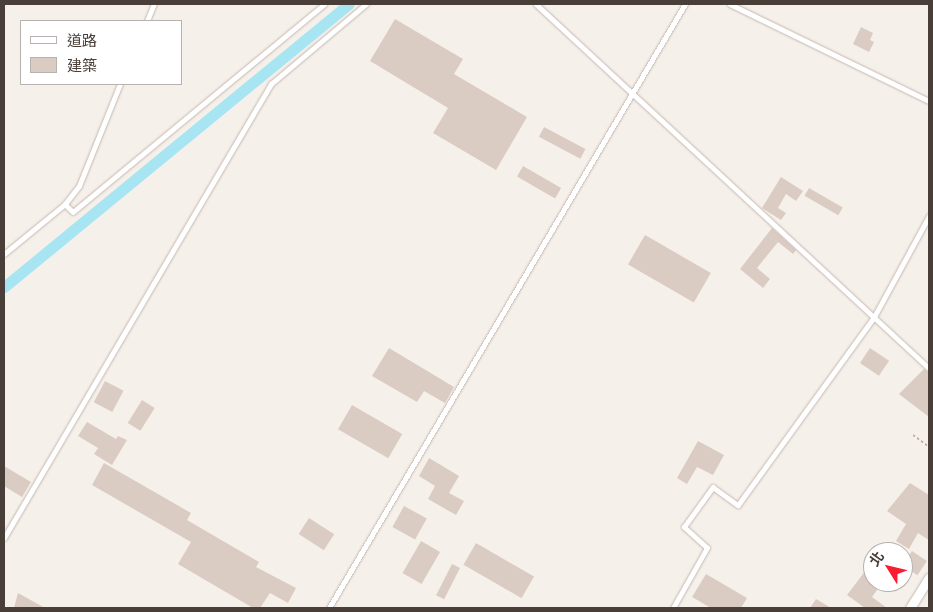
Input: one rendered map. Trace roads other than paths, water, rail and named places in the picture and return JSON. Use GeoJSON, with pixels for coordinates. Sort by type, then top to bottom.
{"type":"FeatureCollection","features":[{"type":"Feature","properties":{"kind":"street"},"geometry":{"type":"LineString","coordinates":[[910,608],[929,578]]}},
{"type":"Feature","properties":{"kind":"lane"},"geometry":{"type":"LineString","coordinates":[[147,20],[154,4]]}},
{"type":"Feature","properties":{"kind":"lane"},"geometry":{"type":"LineString","coordinates":[[65,204],[73,212],[324,4]]}},
{"type":"Feature","properties":{"kind":"lane"},"geometry":{"type":"LineString","coordinates":[[4,538],[271,84],[366,4]]}},
{"type":"Feature","properties":{"kind":"lane"},"geometry":{"type":"LineString","coordinates":[[536,4],[929,368]]}},
{"type":"Feature","properties":{"kind":"lane"},"geometry":{"type":"LineString","coordinates":[[329,608],[685,4]]}},
{"type":"Feature","properties":{"kind":"lane"},"geometry":{"type":"LineString","coordinates":[[730,4],[929,101]]}},
{"type":"Feature","properties":{"kind":"lane"},"geometry":{"type":"LineString","coordinates":[[4,254],[65,204],[79,186],[120,85]]}},
{"type":"Feature","properties":{"kind":"lane"},"geometry":{"type":"LineString","coordinates":[[673,608],[707,548],[684,527],[713,487],[738,505],[874,316],[929,216]]}},
{"type":"Feature","properties":{"kind":"waterway"},"geometry":{"type":"LineString","coordinates":[[4,287],[349,4]]}}]}
